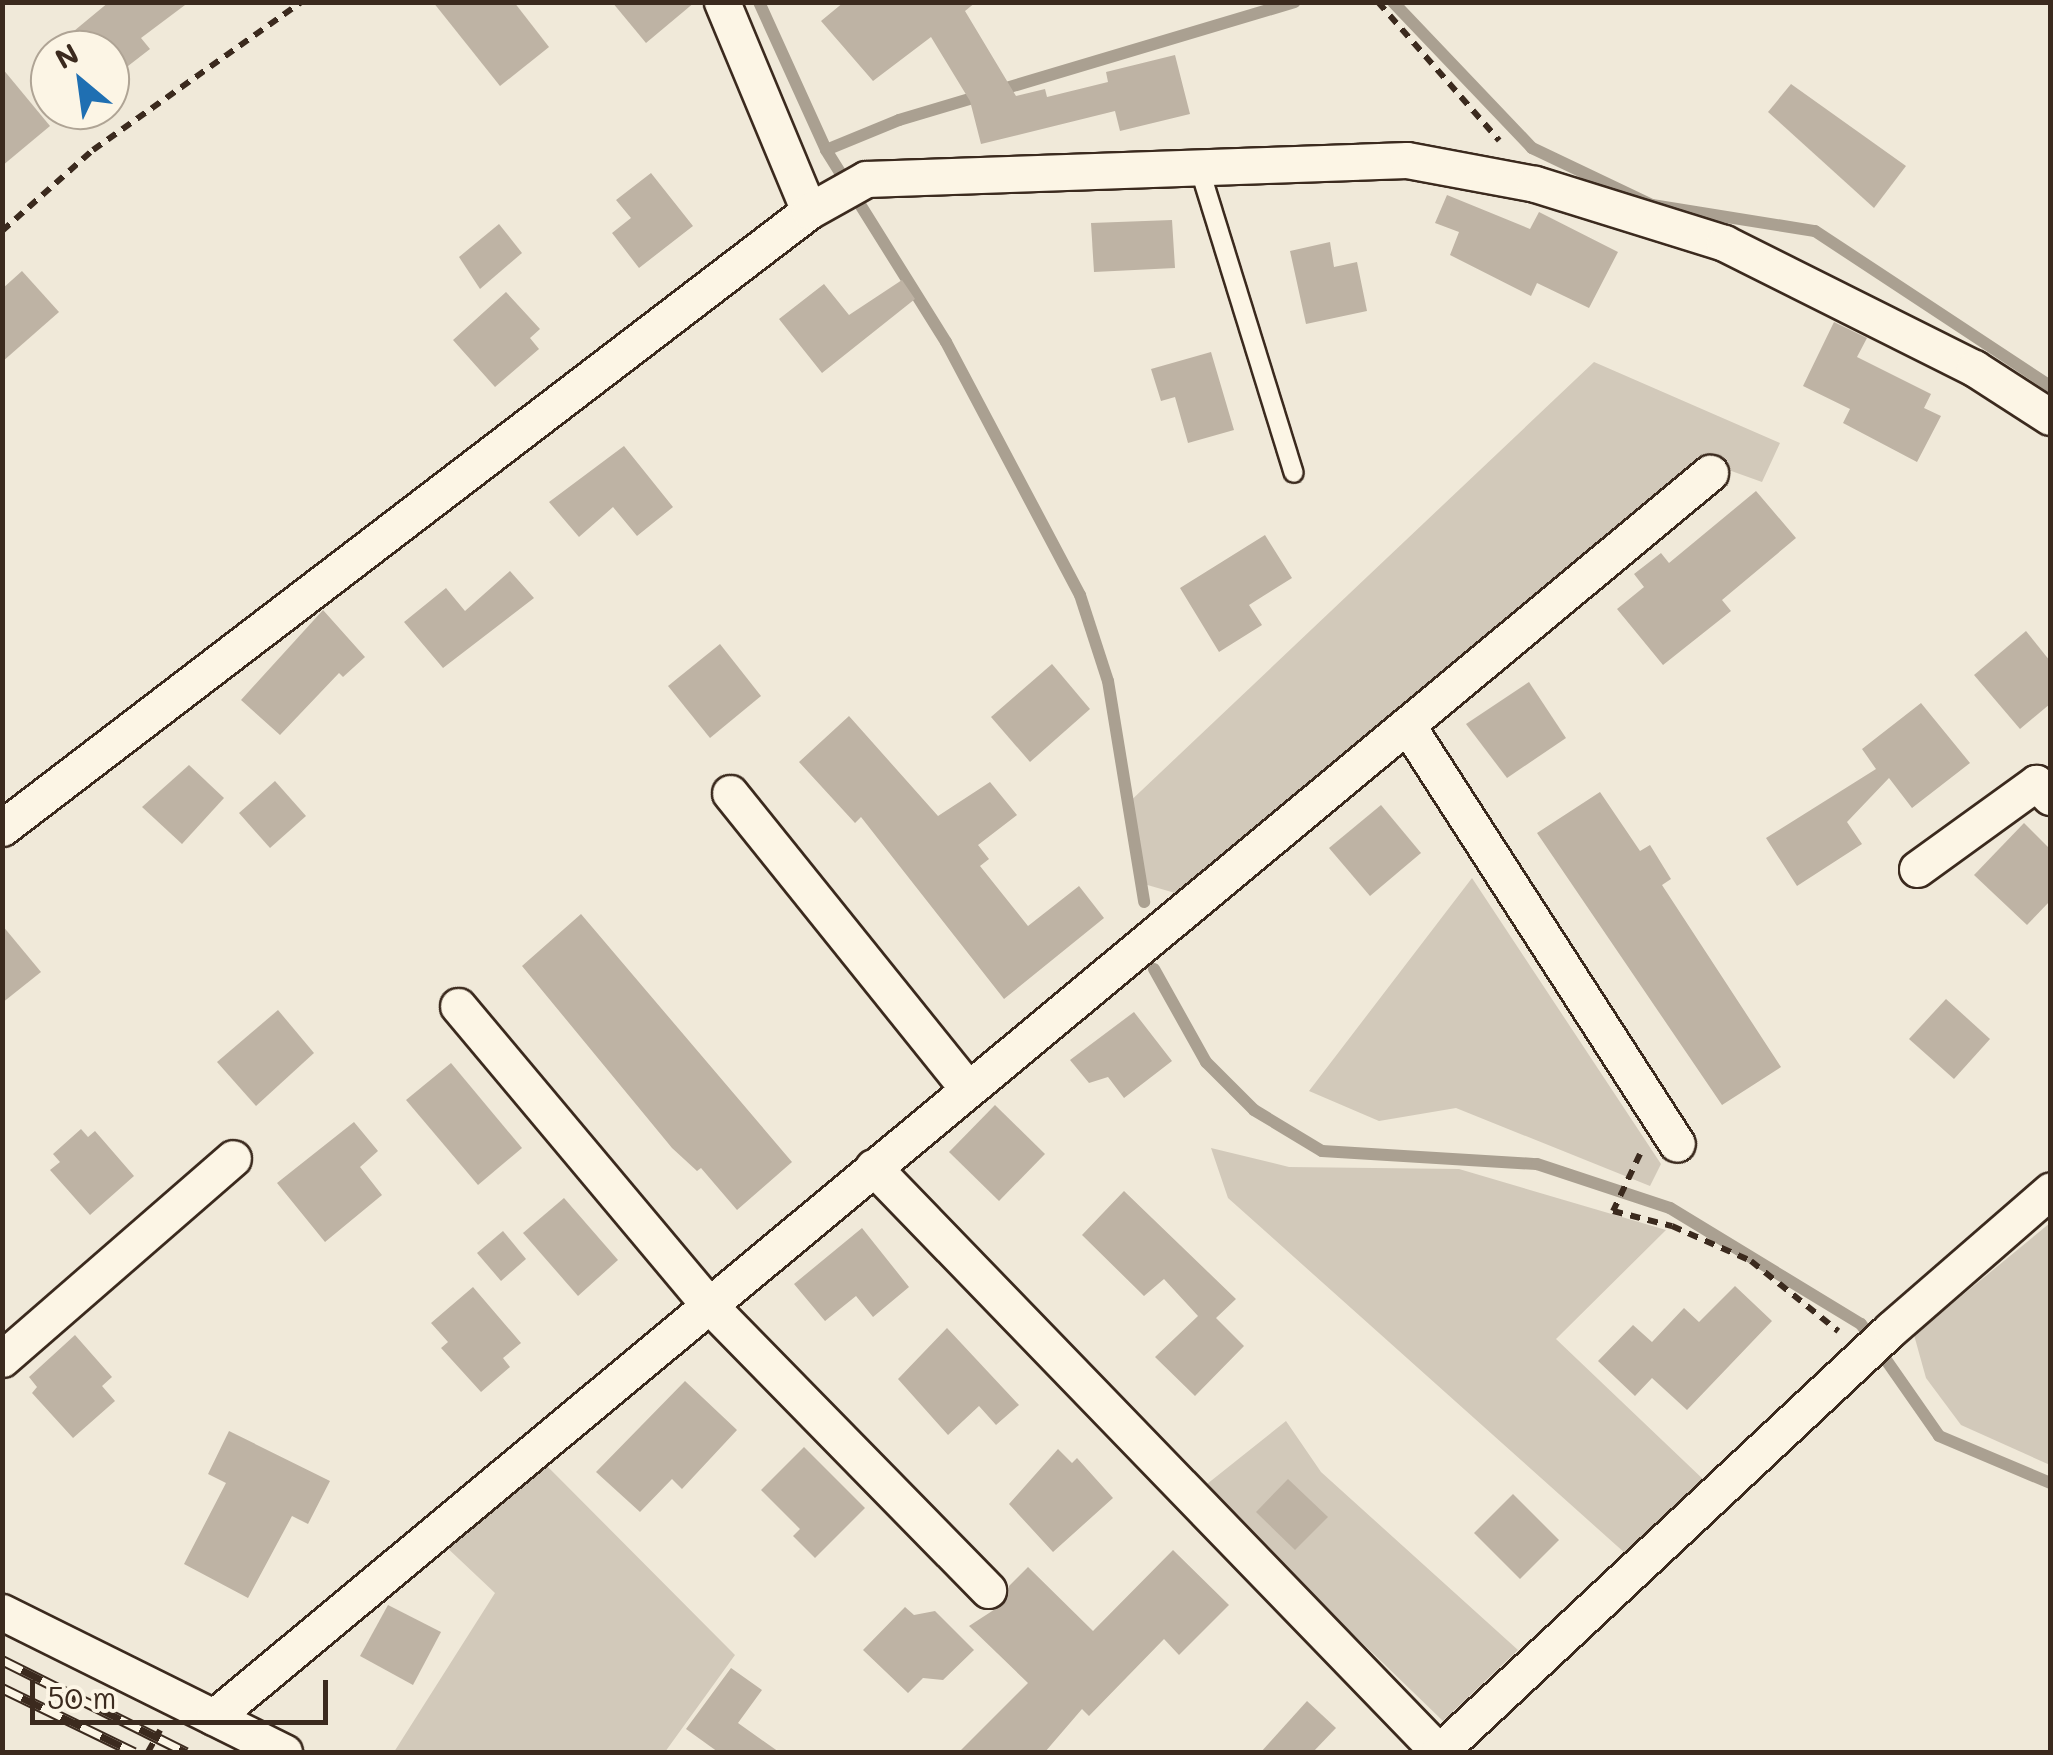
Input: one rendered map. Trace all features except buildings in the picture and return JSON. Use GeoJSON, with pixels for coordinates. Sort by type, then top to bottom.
{"type":"FeatureCollection","features":[{"type":"Feature","properties":{"kind":"street"},"geometry":{"type":"LineString","coordinates":[[722,2],[817,205]]}},
{"type":"Feature","properties":{"kind":"street"},"geometry":{"type":"LineString","coordinates":[[2,828],[817,205],[866,179],[1408,160],[1534,184],[1724,244],[1974,368],[2050,417]]}},
{"type":"Feature","properties":{"kind":"street"},"geometry":{"type":"LineString","coordinates":[[214,1717],[1710,474]]}},
{"type":"Feature","properties":{"kind":"street"},"geometry":{"type":"LineString","coordinates":[[1406,724],[1676,1144]]}},
{"type":"Feature","properties":{"kind":"street"},"geometry":{"type":"LineString","coordinates":[[1917,869],[2046,784]]}},
{"type":"Feature","properties":{"kind":"street"},"geometry":{"type":"LineString","coordinates":[[730,793],[967,1088]]}},
{"type":"Feature","properties":{"kind":"street"},"geometry":{"type":"LineString","coordinates":[[458,1006],[709,1305],[988,1590]]}},
{"type":"Feature","properties":{"kind":"street"},"geometry":{"type":"LineString","coordinates":[[2,1359],[233,1158]]}},
{"type":"Feature","properties":{"kind":"street"},"geometry":{"type":"LineString","coordinates":[[873,1167],[1439,1752],[1873,1346],[2050,1192]]}},
{"type":"Feature","properties":{"kind":"street"},"geometry":{"type":"LineString","coordinates":[[2,1612],[284,1752]]}},
{"type":"Feature","properties":{"kind":"lane"},"geometry":{"type":"LineString","coordinates":[[1199,167],[1294,472]]}},
{"type":"Feature","properties":{"kind":"path"},"geometry":{"type":"LineString","coordinates":[[2,231],[93,150],[301,2]]}},
{"type":"Feature","properties":{"kind":"path"},"geometry":{"type":"LineString","coordinates":[[1378,3],[1534,184]]}},
{"type":"Feature","properties":{"kind":"path"},"geometry":{"type":"LineString","coordinates":[[1622,1182],[1613,1211],[1672,1226],[1752,1261],[1822,1314],[1873,1346]]}},
{"type":"Feature","properties":{"kind":"shaded area"},"geometry":{"type":"Polygon","coordinates":[[[1594,362],[1780,443],[1762,482],[1698,459],[1182,895],[1144,884],[1123,808],[1594,362]]]}},
{"type":"Feature","properties":{"kind":"shaded area"},"geometry":{"type":"Polygon","coordinates":[[[1472,878],[1661,1164],[1650,1186],[1456,1108],[1379,1121],[1309,1091],[1472,878]]]}},
{"type":"Feature","properties":{"kind":"shaded area"},"geometry":{"type":"Polygon","coordinates":[[[1211,1148],[1289,1167],[1459,1169],[1666,1230],[1556,1339],[1706,1482],[1626,1554],[1228,1198],[1211,1148]]]}},
{"type":"Feature","properties":{"kind":"shaded area"},"geometry":{"type":"Polygon","coordinates":[[[2050,1223],[2050,1465],[1961,1425],[1926,1378],[1914,1335],[2050,1223]]]}},
{"type":"Feature","properties":{"kind":"shaded area"},"geometry":{"type":"Polygon","coordinates":[[[1286,1421],[1321,1472],[1518,1650],[1443,1721],[1202,1488],[1286,1421]]]}},
{"type":"Feature","properties":{"kind":"shaded area"},"geometry":{"type":"Polygon","coordinates":[[[543,1462],[735,1655],[665,1752],[394,1752],[495,1593],[441,1542],[543,1462]]]}},
{"type":"Feature","properties":{"kind":"waterway"},"geometry":{"type":"LineString","coordinates":[[759,2],[826,150],[899,120],[1295,2]]}},
{"type":"Feature","properties":{"kind":"waterway"},"geometry":{"type":"LineString","coordinates":[[1393,2],[1532,148],[1652,205],[1815,231],[2050,386]]}},
{"type":"Feature","properties":{"kind":"waterway"},"geometry":{"type":"LineString","coordinates":[[826,150],[946,342],[1080,595],[1108,681],[1144,902]]}},
{"type":"Feature","properties":{"kind":"waterway"},"geometry":{"type":"LineString","coordinates":[[1154,969],[1206,1062],[1254,1110],[1322,1151],[1537,1164],[1670,1208],[1861,1324],[1939,1436],[2050,1483]]}},
{"type":"Feature","properties":{"kind":"railway"},"geometry":{"type":"LineString","coordinates":[[2,1660],[186,1752]]}},
{"type":"Feature","properties":{"kind":"railway"},"geometry":{"type":"LineString","coordinates":[[2,1688],[134,1752]]}}]}
